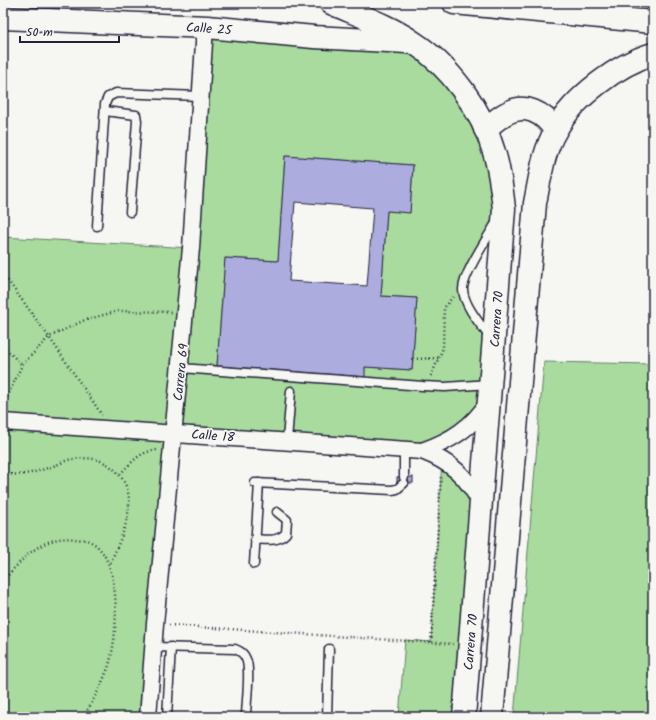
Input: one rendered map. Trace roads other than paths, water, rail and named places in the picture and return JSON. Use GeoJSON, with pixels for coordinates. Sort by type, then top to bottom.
{"type":"FeatureCollection","features":[{"type":"Feature","properties":{"kind":"main road","name":"Carrera 70"},"geometry":{"type":"LineString","coordinates":[[331,3],[392,30],[414,42],[443,67],[467,97],[486,129],[500,174],[504,209],[464,717]]}},
{"type":"Feature","properties":{"kind":"main road"},"geometry":{"type":"LineString","coordinates":[[454,3],[653,22]]}},
{"type":"Feature","properties":{"kind":"main road","name":"Calle 25"},"geometry":{"type":"LineString","coordinates":[[3,18],[205,27],[314,37],[414,42]]}},
{"type":"Feature","properties":{"kind":"main road"},"geometry":{"type":"LineString","coordinates":[[492,717],[535,203],[542,167],[555,130],[581,99],[596,85],[630,64],[653,54]]}},
{"type":"Feature","properties":{"kind":"main road"},"geometry":{"type":"LineString","coordinates":[[486,129],[506,113],[517,109],[528,109],[539,113],[549,120],[555,130]]}},
{"type":"Feature","properties":{"kind":"street","name":"Carrera 69"},"geometry":{"type":"LineString","coordinates":[[148,717],[155,624],[173,433],[181,368],[191,248],[205,27]]}},
{"type":"Feature","properties":{"kind":"street"},"geometry":{"type":"LineString","coordinates":[[422,451],[453,438],[480,415],[490,393]]}},
{"type":"Feature","properties":{"kind":"street","name":"Calle 18"},"geometry":{"type":"LineString","coordinates":[[4,417],[173,433],[404,448],[422,451],[442,459],[465,478],[474,490],[481,504]]}},
{"type":"Feature","properties":{"kind":"lane"},"geometry":{"type":"LineString","coordinates":[[97,226],[105,110],[108,97],[116,93],[200,96]]}},
{"type":"Feature","properties":{"kind":"lane"},"geometry":{"type":"LineString","coordinates":[[105,110],[136,115],[137,121],[130,212]]}},
{"type":"Feature","properties":{"kind":"lane"},"geometry":{"type":"LineString","coordinates":[[494,342],[466,302],[463,290],[465,279],[504,209]]}},
{"type":"Feature","properties":{"kind":"lane"},"geometry":{"type":"LineString","coordinates":[[181,368],[446,387],[490,393]]}},
{"type":"Feature","properties":{"kind":"lane"},"geometry":{"type":"LineString","coordinates":[[287,440],[291,391]]}},
{"type":"Feature","properties":{"kind":"lane"},"geometry":{"type":"LineString","coordinates":[[254,564],[257,483],[392,490],[402,486],[404,480],[404,448]]}},
{"type":"Feature","properties":{"kind":"lane"},"geometry":{"type":"LineString","coordinates":[[255,539],[276,540],[286,533],[287,520],[277,512]]}},
{"type":"Feature","properties":{"kind":"lane"},"geometry":{"type":"LineString","coordinates":[[154,647],[235,649],[244,654],[248,663],[246,717]]}},
{"type":"Feature","properties":{"kind":"lane"},"geometry":{"type":"LineString","coordinates":[[167,717],[171,647]]}},
{"type":"Feature","properties":{"kind":"lane"},"geometry":{"type":"LineString","coordinates":[[327,717],[329,649]]}}]}
